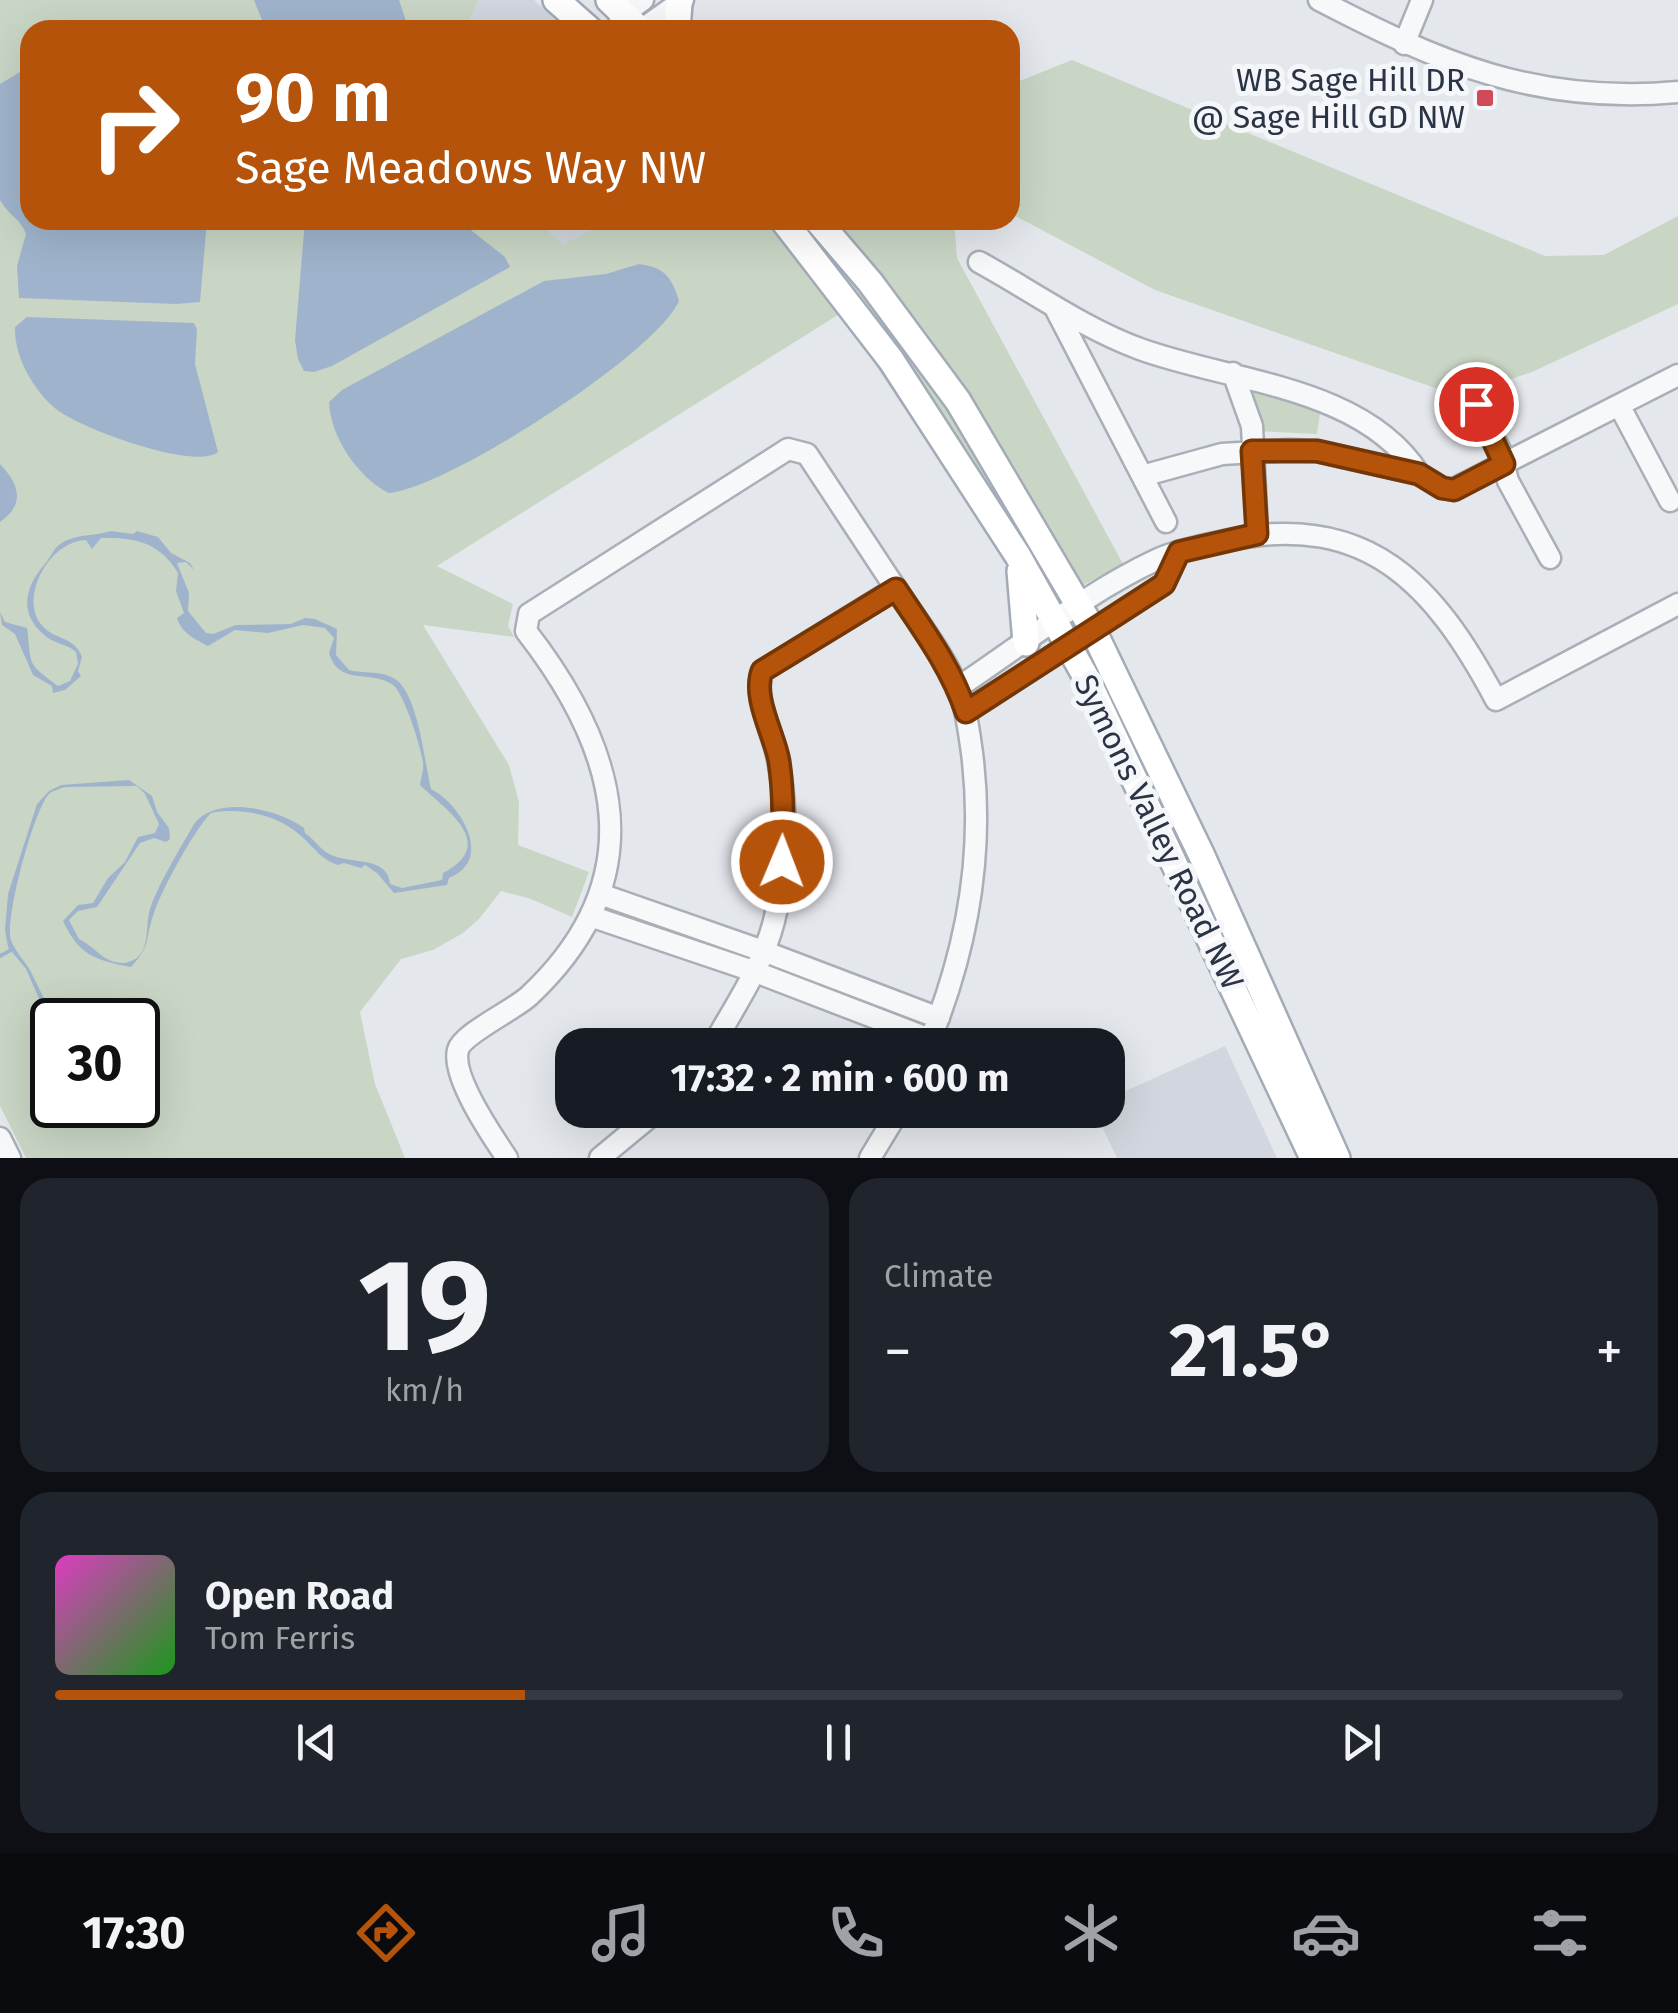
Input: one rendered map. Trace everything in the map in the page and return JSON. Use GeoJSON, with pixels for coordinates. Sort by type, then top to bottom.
{"type":"FeatureCollection","features":[{"type":"Feature","properties":{"kind":"main road"},"geometry":{"type":"LineString","coordinates":[[556,0],[579,20]]}},
{"type":"Feature","properties":{"kind":"main road","name":"Symons Valley Road NW"},"geometry":{"type":"LineString","coordinates":[[791,230],[890,360],[1018,556],[1062,633],[1173,858],[1313,1158]]}},
{"type":"Feature","properties":{"kind":"main road","name":"Symons Valley Road NW"},"geometry":{"type":"LineString","coordinates":[[826,230],[870,282],[958,401],[1086,617],[1202,856],[1337,1158]]}},
{"type":"Feature","properties":{"kind":"main road"},"geometry":{"type":"LineString","coordinates":[[1018,556],[1026,643]]}},
{"type":"Feature","properties":{"kind":"main road"},"geometry":{"type":"LineString","coordinates":[[1284,1096],[1282,1122],[1294,1158]]}},
{"type":"Feature","properties":{"kind":"street"},"geometry":{"type":"LineString","coordinates":[[1319,0],[1404,44],[1483,73],[1568,93],[1635,96],[1678,92]]}},
{"type":"Feature","properties":{"kind":"street"},"geometry":{"type":"LineString","coordinates":[[1404,44],[1422,0]]}},
{"type":"Feature","properties":{"kind":"street"},"geometry":{"type":"LineString","coordinates":[[629,17],[681,1]]}},
{"type":"Feature","properties":{"kind":"street"},"geometry":{"type":"LineString","coordinates":[[979,262],[1114,336],[1164,356],[1304,396],[1384,433],[1405,452],[1419,474]]}},
{"type":"Feature","properties":{"kind":"street"},"geometry":{"type":"LineString","coordinates":[[1054,305],[1166,522]]}},
{"type":"Feature","properties":{"kind":"street"},"geometry":{"type":"LineString","coordinates":[[1085,365],[1094,346],[1114,336]]}},
{"type":"Feature","properties":{"kind":"street"},"geometry":{"type":"LineString","coordinates":[[1233,373],[1252,426],[1257,534]]}},
{"type":"Feature","properties":{"kind":"street"},"geometry":{"type":"LineString","coordinates":[[1142,476],[1222,454],[1317,451],[1419,474],[1442,488],[1454,490],[1678,376]]}},
{"type":"Feature","properties":{"kind":"street"},"geometry":{"type":"LineString","coordinates":[[1476,404],[1508,481],[1550,558]]}},
{"type":"Feature","properties":{"kind":"street"},"geometry":{"type":"LineString","coordinates":[[1619,404],[1670,500]]}},
{"type":"Feature","properties":{"kind":"street"},"geometry":{"type":"LineString","coordinates":[[507,1158],[478,1116],[456,1056],[461,1041],[528,996],[566,955],[600,894],[611,834],[596,748],[574,699],[526,631],[529,614],[788,450],[808,454],[958,688],[966,712],[976,789],[972,886],[961,953],[935,1028]]}},
{"type":"Feature","properties":{"kind":"street"},"geometry":{"type":"LineString","coordinates":[[966,712],[1086,617],[1164,584],[1179,552],[1257,534],[1332,538],[1366,550],[1388,564],[1445,614],[1496,700],[1676,610]]}},
{"type":"Feature","properties":{"kind":"street"},"geometry":{"type":"LineString","coordinates":[[722,1028],[774,921],[782,862],[784,816],[778,761],[758,684],[762,671],[896,589]]}},
{"type":"Feature","properties":{"kind":"street"},"geometry":{"type":"LineString","coordinates":[[958,688],[1026,643],[1062,633]]}},
{"type":"Feature","properties":{"kind":"street"},"geometry":{"type":"LineString","coordinates":[[600,894],[762,950],[939,1018]]}},
{"type":"Feature","properties":{"kind":"street"},"geometry":{"type":"LineString","coordinates":[[590,916],[753,971],[894,1028]]}},
{"type":"Feature","properties":{"kind":"street"},"geometry":{"type":"LineString","coordinates":[[600,1158],[636,1128]]}},
{"type":"Feature","properties":{"kind":"street"},"geometry":{"type":"LineString","coordinates":[[870,1158],[888,1128]]}},
{"type":"Feature","properties":{"kind":"street"},"geometry":{"type":"LineString","coordinates":[[0,1138],[10,1158]]}},
{"type":"Feature","properties":{"kind":"shaded area"},"geometry":{"type":"Polygon","coordinates":[[[479,0],[534,0],[555,20],[469,20],[479,0]]]}},
{"type":"Feature","properties":{"kind":"shaded area"},"geometry":{"type":"Polygon","coordinates":[[[547,230],[591,230],[563,244],[547,230]]]}},
{"type":"Feature","properties":{"kind":"shaded area"},"geometry":{"type":"Polygon","coordinates":[[[1225,1046],[1277,1158],[1117,1158],[1103,1128],[1125,1128],[1125,1091],[1225,1046]]]}},
{"type":"Feature","properties":{"kind":"green space"},"geometry":{"type":"Polygon","coordinates":[[[0,0],[479,0],[469,20],[20,20],[20,230],[547,230],[563,244],[591,230],[774,230],[841,310],[834,230],[955,230],[957,258],[1123,564],[1019,619],[1005,560],[841,313],[437,566],[513,604],[508,626],[514,637],[423,625],[509,765],[519,802],[518,845],[589,872],[572,917],[501,891],[463,933],[433,950],[401,959],[360,1012],[375,1084],[405,1158],[26,1158],[0,1106],[0,0]]]}},
{"type":"Feature","properties":{"kind":"green space"},"geometry":{"type":"Polygon","coordinates":[[[1072,60],[1545,256],[1604,255],[1678,216],[1678,304],[1532,372],[1458,396],[1155,290],[1020,218],[1020,81],[1072,60]]]}},
{"type":"Feature","properties":{"kind":"green space"},"geometry":{"type":"Polygon","coordinates":[[[1242,382],[1320,413],[1317,434],[1257,431],[1242,382]]]}},
{"type":"Feature","properties":{"kind":"water"},"geometry":{"type":"Polygon","coordinates":[[[254,0],[399,0],[406,20],[262,20],[254,0]]]}},
{"type":"Feature","properties":{"kind":"water"},"geometry":{"type":"Polygon","coordinates":[[[20,72],[20,223],[0,200],[0,84],[20,72]]]}},
{"type":"Feature","properties":{"kind":"water"},"geometry":{"type":"Polygon","coordinates":[[[24,230],[206,230],[200,302],[19,298],[17,266],[24,230]]]}},
{"type":"Feature","properties":{"kind":"water"},"geometry":{"type":"Polygon","coordinates":[[[304,230],[471,230],[505,257],[510,267],[332,366],[304,371],[295,340],[304,230]]]}},
{"type":"Feature","properties":{"kind":"water"},"geometry":{"type":"Polygon","coordinates":[[[639,264],[666,275],[679,301],[632,353],[547,415],[456,468],[389,493],[367,477],[348,455],[334,428],[329,402],[342,390],[544,281],[606,274],[639,264]]]}},
{"type":"Feature","properties":{"kind":"water"},"geometry":{"type":"Polygon","coordinates":[[[27,317],[194,323],[195,364],[218,452],[186,456],[163,452],[111,436],[56,409],[21,361],[15,327],[27,317]]]}},
{"type":"Feature","properties":{"kind":"water"},"geometry":{"type":"Polygon","coordinates":[[[0,464],[12,479],[17,494],[14,508],[0,522],[0,464]]]}},
{"type":"Feature","properties":{"kind":"water"},"geometry":{"type":"Polygon","coordinates":[[[137,531],[158,537],[171,553],[190,563],[194,570],[186,562],[177,563],[189,593],[188,611],[206,633],[236,625],[291,624],[305,618],[337,629],[336,655],[349,670],[384,674],[403,687],[415,713],[431,789],[453,806],[468,832],[470,858],[463,870],[449,878],[447,885],[394,893],[365,865],[361,868],[332,863],[293,829],[271,818],[247,812],[211,813],[171,876],[154,913],[145,947],[138,959],[131,967],[107,962],[89,954],[75,942],[63,921],[78,905],[93,903],[108,878],[125,862],[138,837],[155,833],[159,824],[137,786],[55,790],[44,802],[29,840],[10,928],[11,940],[44,998],[39,998],[26,969],[8,947],[8,894],[37,804],[49,791],[61,785],[129,780],[152,796],[157,812],[169,828],[170,839],[166,842],[154,838],[140,843],[97,907],[78,911],[69,920],[79,939],[117,963],[139,956],[146,941],[152,903],[169,868],[194,824],[217,809],[248,808],[279,815],[304,828],[329,854],[375,865],[388,875],[390,884],[402,888],[442,880],[443,873],[459,862],[467,850],[462,827],[420,785],[423,765],[419,745],[407,709],[393,685],[340,670],[329,653],[334,638],[325,628],[303,625],[268,633],[235,630],[208,646],[198,641],[185,632],[177,618],[184,613],[176,591],[178,573],[163,554],[145,544],[101,538],[92,549],[86,540],[73,543],[61,549],[42,571],[34,598],[40,623],[74,645],[82,657],[78,671],[81,676],[65,690],[53,693],[52,686],[33,675],[15,634],[2,625],[0,612],[5,622],[27,628],[31,657],[40,672],[58,686],[70,681],[78,664],[76,652],[35,626],[27,599],[38,573],[55,549],[76,537],[137,531]]]}},
{"type":"Feature","properties":{"kind":"waterway"},"geometry":{"type":"LineString","coordinates":[[0,956],[13,949]]}},
{"type":"Feature","properties":{"kind":"place","name":"WB Sage Hill DR @ Sage Hill GD NW"},"geometry":{"type":"Point","coordinates":[1485,98]}},
{"type":"Feature","properties":{"kind":"route"},"geometry":{"type":"LineString","coordinates":[[782,862],[784,816],[778,761],[758,684],[762,671],[896,589],[958,688],[966,712],[1164,584],[1179,552],[1257,534],[1252,451],[1317,451],[1419,474],[1442,488],[1454,490],[1504,464],[1476,404]]}}]}
